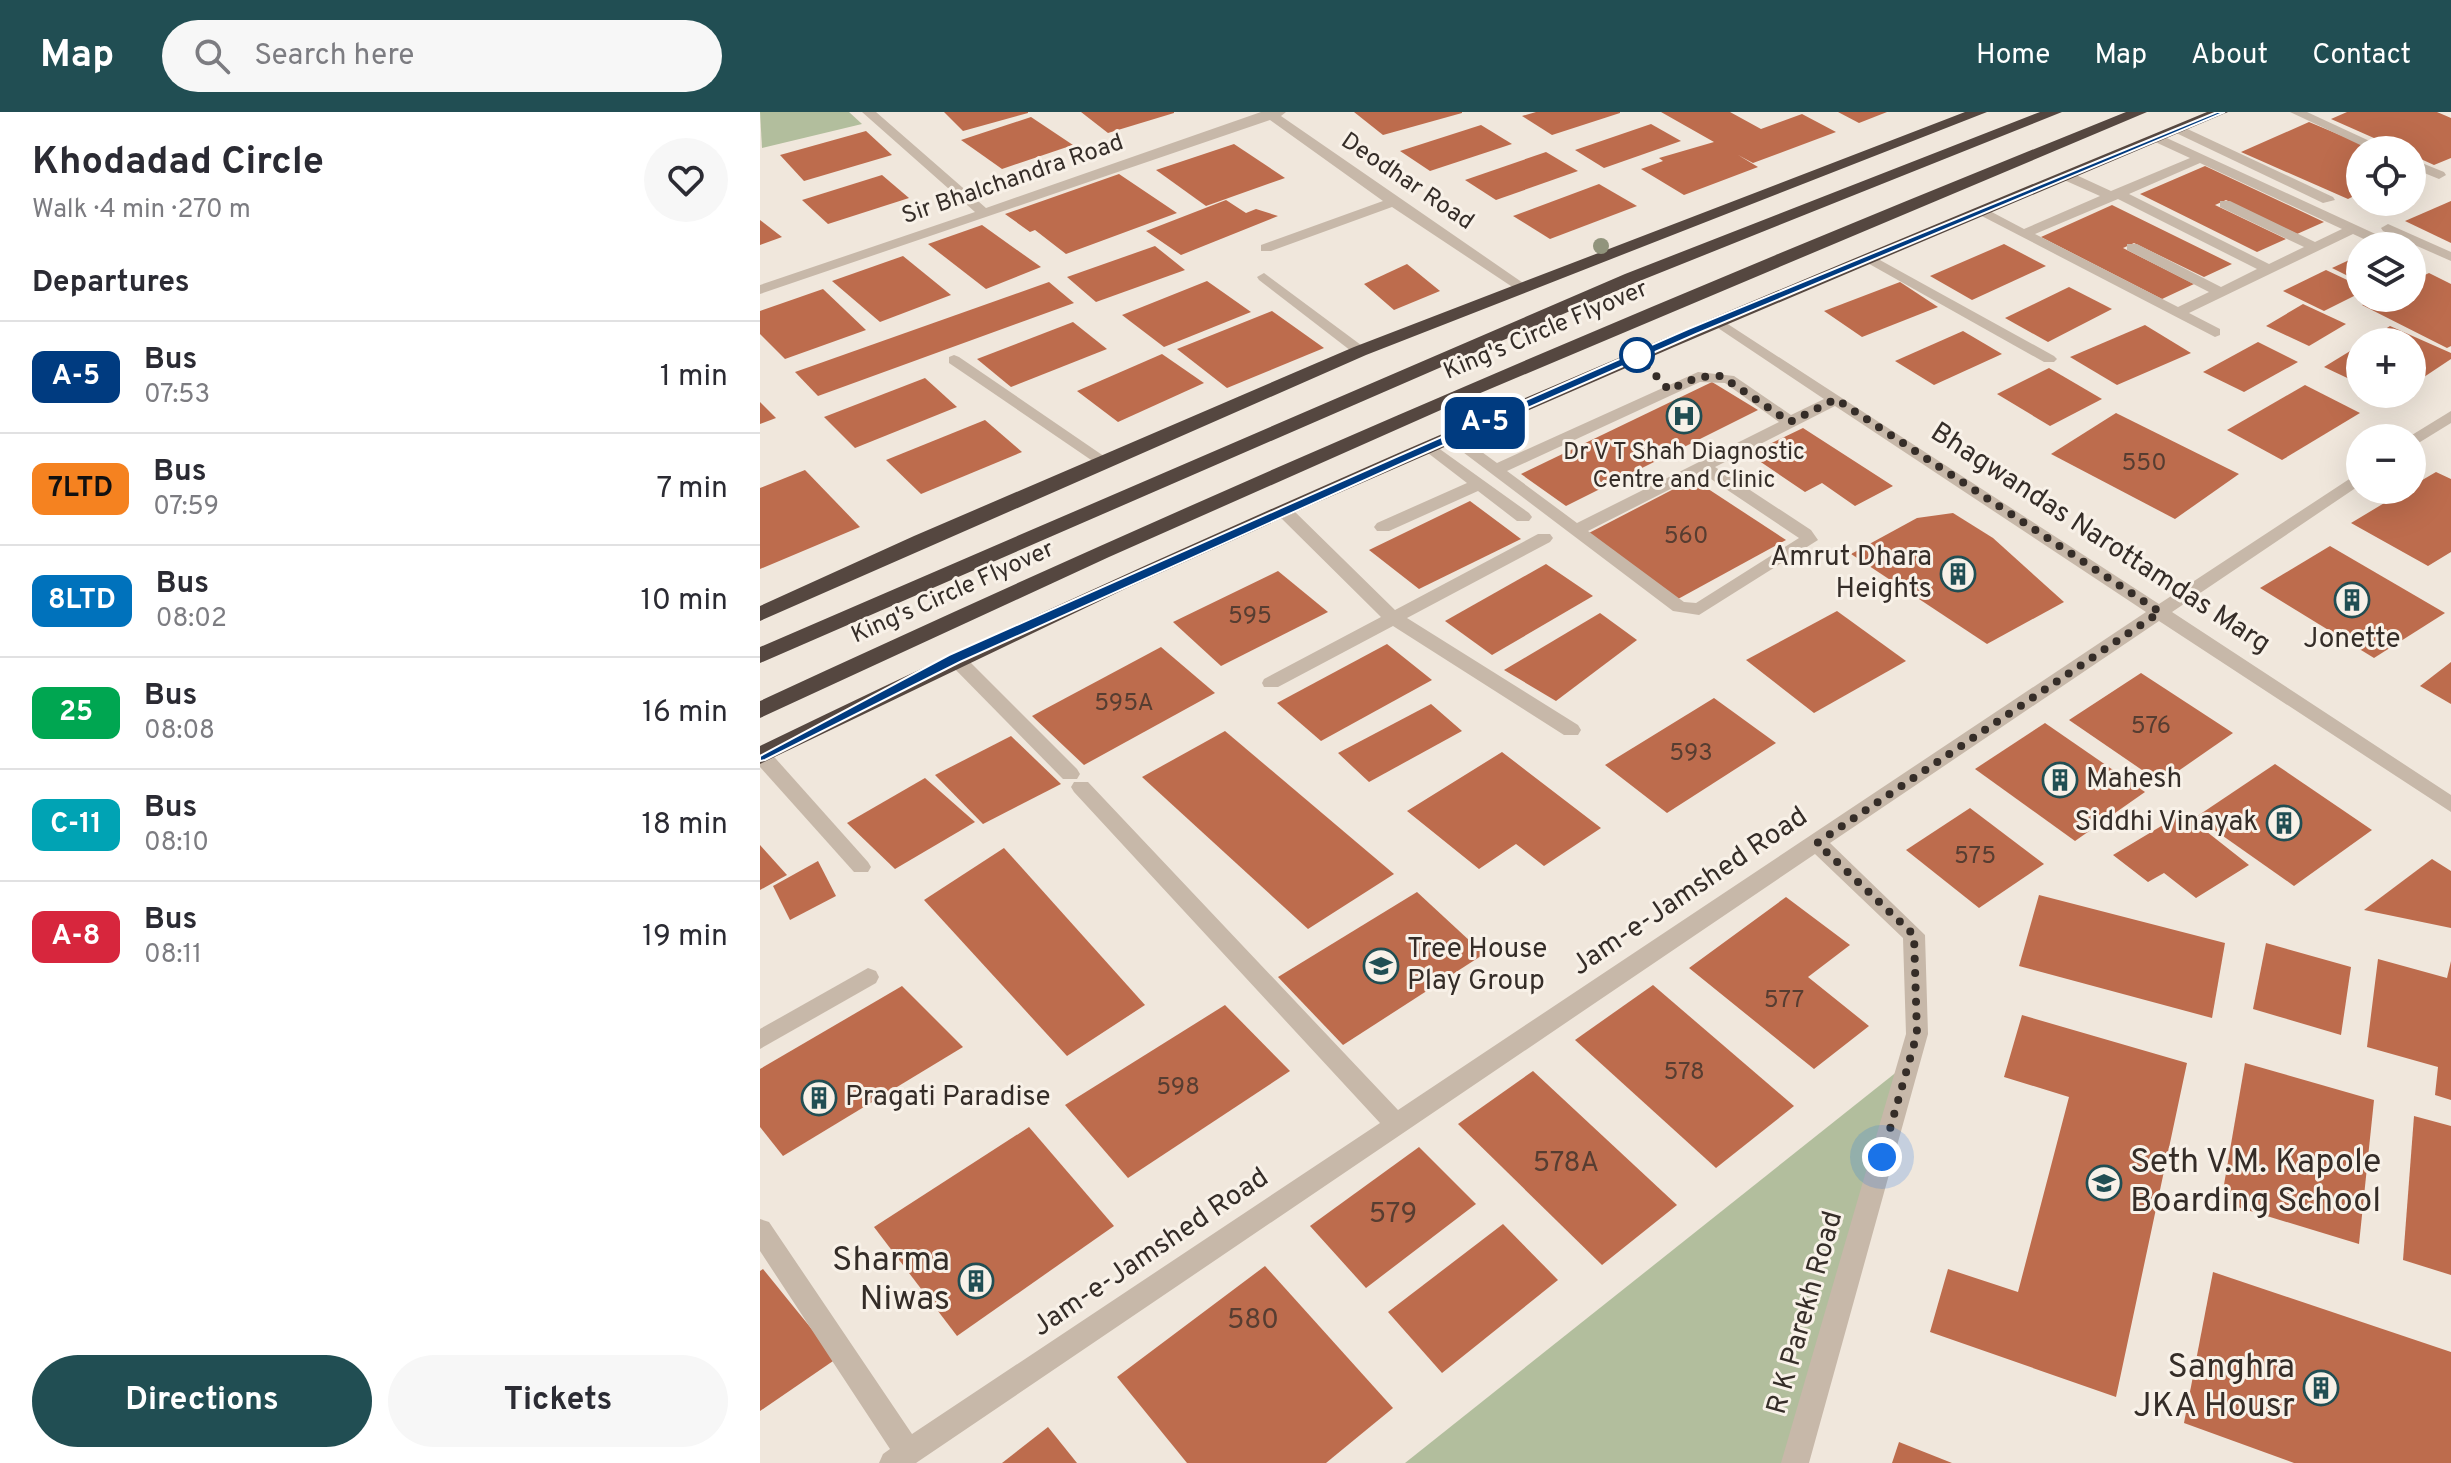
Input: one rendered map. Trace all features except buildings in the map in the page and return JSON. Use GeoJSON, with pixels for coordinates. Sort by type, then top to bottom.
{"type":"FeatureCollection","features":[{"type":"Feature","properties":{"kind":"highway"},"geometry":{"type":"LineString","coordinates":[[760,614],[1103,461],[1360,351],[1979,112]]}},
{"type":"Feature","properties":{"kind":"highway","name":"King's Circle Flyover"},"geometry":{"type":"LineString","coordinates":[[760,656],[1631,278],[2054,112]]}},
{"type":"Feature","properties":{"kind":"highway","name":"King's Circle Flyover"},"geometry":{"type":"LineString","coordinates":[[760,710],[1202,508],[1667,306],[2139,112]]}},
{"type":"Feature","properties":{"kind":"highway"},"geometry":{"type":"LineString","coordinates":[[760,756],[955,658],[1451,437],[1717,321],[2220,112]]}},
{"type":"Feature","properties":{"kind":"street"},"geometry":{"type":"LineString","coordinates":[[868,112],[984,213]]}},
{"type":"Feature","properties":{"kind":"street"},"geometry":{"type":"LineString","coordinates":[[2296,112],[2350,136]]}},
{"type":"Feature","properties":{"kind":"street","name":"Sir Bhalchandra Road"},"geometry":{"type":"LineString","coordinates":[[760,290],[1273,113]]}},
{"type":"Feature","properties":{"kind":"street","name":"Deodhar Road"},"geometry":{"type":"LineString","coordinates":[[1273,113],[1393,202],[1522,287]]}},
{"type":"Feature","properties":{"kind":"street"},"geometry":{"type":"LineString","coordinates":[[2179,129],[2328,200]]}},
{"type":"Feature","properties":{"kind":"street"},"geometry":{"type":"LineString","coordinates":[[2158,138],[2360,232]]}},
{"type":"Feature","properties":{"kind":"street"},"geometry":{"type":"LineString","coordinates":[[2024,234],[2200,158]]}},
{"type":"Feature","properties":{"kind":"street"},"geometry":{"type":"LineString","coordinates":[[2426,169],[2439,175]]}},
{"type":"Feature","properties":{"kind":"street"},"geometry":{"type":"LineString","coordinates":[[2076,174],[2268,269]]}},
{"type":"Feature","properties":{"kind":"street"},"geometry":{"type":"LineString","coordinates":[[1266,248],[1393,202]]}},
{"type":"Feature","properties":{"kind":"street"},"geometry":{"type":"LineString","coordinates":[[2225,204],[2315,247]]}},
{"type":"Feature","properties":{"kind":"street"},"geometry":{"type":"LineString","coordinates":[[1981,212],[2215,332]]}},
{"type":"Feature","properties":{"kind":"street"},"geometry":{"type":"LineString","coordinates":[[2388,228],[2451,257]]}},
{"type":"Feature","properties":{"kind":"street"},"geometry":{"type":"LineString","coordinates":[[2177,313],[2353,229]]}},
{"type":"Feature","properties":{"kind":"street"},"geometry":{"type":"LineString","coordinates":[[2132,247],[2220,292]]}},
{"type":"Feature","properties":{"kind":"street"},"geometry":{"type":"LineString","coordinates":[[1869,258],[2049,359]]}},
{"type":"Feature","properties":{"kind":"street"},"geometry":{"type":"LineString","coordinates":[[1264,277],[1360,351]]}},
{"type":"Feature","properties":{"kind":"street","name":"Bhagwandas Narottamdas Marg"},"geometry":{"type":"LineString","coordinates":[[1717,321],[2451,805]]}},
{"type":"Feature","properties":{"kind":"street"},"geometry":{"type":"LineString","coordinates":[[954,360],[1103,461]]}},
{"type":"Feature","properties":{"kind":"street"},"geometry":{"type":"LineString","coordinates":[[1495,470],[1698,377],[1729,379],[1790,422]]}},
{"type":"Feature","properties":{"kind":"street"},"geometry":{"type":"LineString","coordinates":[[1575,531],[1836,399]]}},
{"type":"Feature","properties":{"kind":"street"},"geometry":{"type":"LineString","coordinates":[[2426,433],[2451,416]]}},
{"type":"Feature","properties":{"kind":"street"},"geometry":{"type":"LineString","coordinates":[[1451,437],[1679,607],[1690,610],[1699,609],[1809,540],[1805,534],[1703,466]]}},
{"type":"Feature","properties":{"kind":"street"},"geometry":{"type":"LineString","coordinates":[[1430,447],[1523,517]]}},
{"type":"Feature","properties":{"kind":"street"},"geometry":{"type":"LineString","coordinates":[[1383,527],[1479,484]]}},
{"type":"Feature","properties":{"kind":"street","name":"Jam-e-Jamshed Road"},"geometry":{"type":"LineString","coordinates":[[900,1458],[2346,486]]}},
{"type":"Feature","properties":{"kind":"street"},"geometry":{"type":"LineString","coordinates":[[1284,511],[1392,617],[1571,730]]}},
{"type":"Feature","properties":{"kind":"street"},"geometry":{"type":"LineString","coordinates":[[1271,683],[1544,538]]}},
{"type":"Feature","properties":{"kind":"street"},"geometry":{"type":"LineString","coordinates":[[955,658],[1076,781],[1396,1124]]}},
{"type":"Feature","properties":{"kind":"street"},"geometry":{"type":"LineString","coordinates":[[760,756],[861,867]]}},
{"type":"Feature","properties":{"kind":"street","name":"R K Parekh Road"},"geometry":{"type":"LineString","coordinates":[[1795,1463],[1917,1034],[1914,935],[1817,843]]}},
{"type":"Feature","properties":{"kind":"street"},"geometry":{"type":"LineString","coordinates":[[760,1040],[868,977]]}},
{"type":"Feature","properties":{"kind":"street"},"geometry":{"type":"LineString","coordinates":[[760,1230],[900,1458]]}},
{"type":"Feature","properties":{"kind":"green space"},"geometry":{"type":"Polygon","coordinates":[[[760,112],[849,112],[862,124],[762,148],[760,112]]]}},
{"type":"Feature","properties":{"kind":"green space"},"geometry":{"type":"Polygon","coordinates":[[[1918,1055],[1789,1463],[1405,1463],[1918,1055]]]}},
{"type":"Feature","properties":{"kind":"bus line","name":"A-5"},"geometry":{"type":"LineString","coordinates":[[760,756],[955,658],[1692,331],[2220,112]]}},
{"type":"Feature","properties":{"kind":"place","name":"Dr V T Shah Diagnostic Centre and Clinic"},"geometry":{"type":"Point","coordinates":[1684,416]}},
{"type":"Feature","properties":{"kind":"place","name":"Amrut Dhara Heights"},"geometry":{"type":"Point","coordinates":[1958,574]}},
{"type":"Feature","properties":{"kind":"place","name":"Jonette"},"geometry":{"type":"Point","coordinates":[2352,600]}},
{"type":"Feature","properties":{"kind":"place","name":"Mahesh"},"geometry":{"type":"Point","coordinates":[2060,780]}},
{"type":"Feature","properties":{"kind":"place","name":"Siddhi Vinayak"},"geometry":{"type":"Point","coordinates":[2284,823]}},
{"type":"Feature","properties":{"kind":"place","name":"Tree House Play Group"},"geometry":{"type":"Point","coordinates":[1381,966]}},
{"type":"Feature","properties":{"kind":"place","name":"Pragati Paradise"},"geometry":{"type":"Point","coordinates":[819,1098]}},
{"type":"Feature","properties":{"kind":"place","name":"Seth V.M. Kapole Boarding School"},"geometry":{"type":"Point","coordinates":[2104,1183]}},
{"type":"Feature","properties":{"kind":"place","name":"Sharma Niwas"},"geometry":{"type":"Point","coordinates":[976,1281]}},
{"type":"Feature","properties":{"kind":"place","name":"Sanghra JKA Housr"},"geometry":{"type":"Point","coordinates":[2321,1388]}},
{"type":"Feature","properties":{"kind":"route"},"geometry":{"type":"LineString","coordinates":[[1637,355],[1669,390],[1698,377],[1721,376],[1790,422],[1836,399],[2160,612],[1817,843],[1914,935],[1917,1034],[1882,1157]]}}]}
